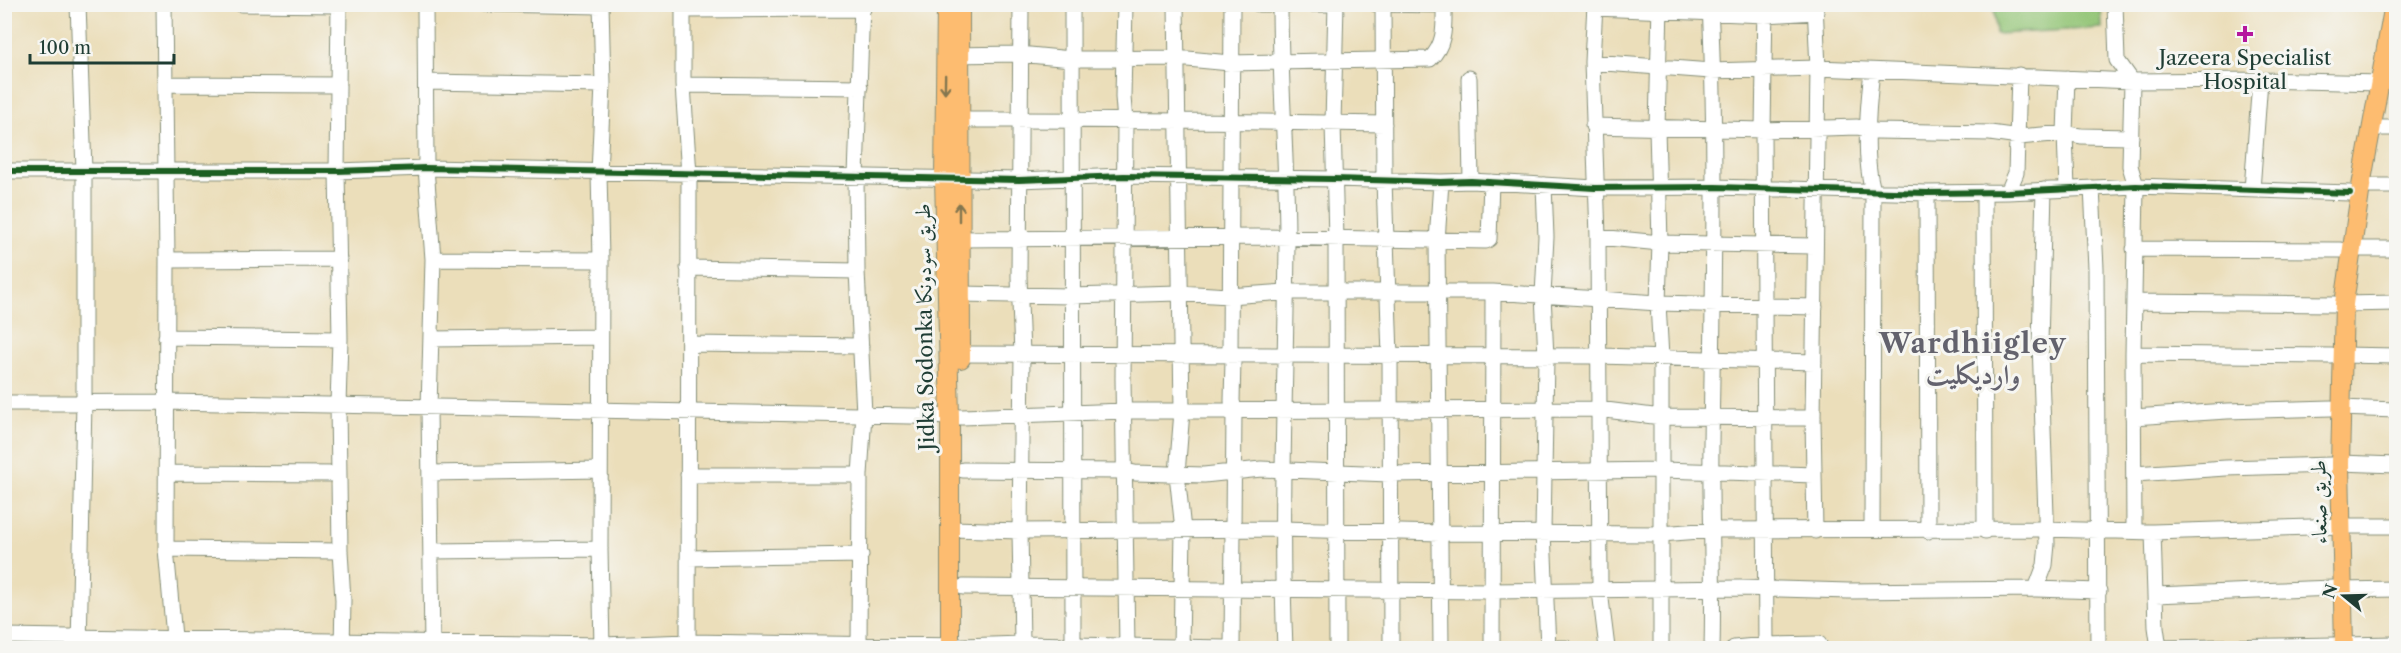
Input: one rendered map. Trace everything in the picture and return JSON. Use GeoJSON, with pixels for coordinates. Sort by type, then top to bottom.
{"type":"FeatureCollection","features":[{"type":"Feature","properties":{"kind":"main road","name":"Jidka Sodonka طريق سودونكا"},"geometry":{"type":"LineString","coordinates":[[946,4],[959,120],[952,178],[959,239],[960,294],[961,354],[956,417],[963,470],[957,530],[963,587],[956,647]]}},
{"type":"Feature","properties":{"kind":"main road","name":"Jidka Sodonka طريق سودونكا"},"geometry":{"type":"LineString","coordinates":[[956,647],[957,530],[952,178],[953,55],[960,4]]}},
{"type":"Feature","properties":{"kind":"main road"},"geometry":{"type":"LineString","coordinates":[[2356,189],[2382,76],[2392,11]]}},
{"type":"Feature","properties":{"kind":"main road"},"geometry":{"type":"LineString","coordinates":[[2356,189],[2382,76]]}},
{"type":"Feature","properties":{"kind":"main road","name":"طريق صنعاء"},"geometry":{"type":"LineString","coordinates":[[2340,647],[2335,464],[2337,356],[2339,304],[2356,189]]}},
{"type":"Feature","properties":{"kind":"street"},"geometry":{"type":"LineString","coordinates":[[78,4],[84,170],[84,401],[79,642]]}},
{"type":"Feature","properties":{"kind":"street"},"geometry":{"type":"LineString","coordinates":[[164,4],[167,260],[166,549],[175,644]]}},
{"type":"Feature","properties":{"kind":"street"},"geometry":{"type":"LineString","coordinates":[[241,4],[339,5],[337,171],[340,339],[338,405],[342,645]]}},
{"type":"Feature","properties":{"kind":"street"},"geometry":{"type":"LineString","coordinates":[[425,4],[426,168],[433,259],[429,408],[432,645]]}},
{"type":"Feature","properties":{"kind":"street"},"geometry":{"type":"LineString","coordinates":[[484,4],[601,5],[603,85],[598,173],[602,260],[600,337],[602,646]]}},
{"type":"Feature","properties":{"kind":"street"},"geometry":{"type":"LineString","coordinates":[[1021,4],[1019,180],[1022,354],[1020,415],[1022,644]]}},
{"type":"Feature","properties":{"kind":"street"},"geometry":{"type":"LineString","coordinates":[[1072,4],[1073,646]]}},
{"type":"Feature","properties":{"kind":"street"},"geometry":{"type":"LineString","coordinates":[[1125,4],[1123,295],[1127,647]]}},
{"type":"Feature","properties":{"kind":"street"},"geometry":{"type":"LineString","coordinates":[[1176,4],[1179,120],[1179,355],[1182,411],[1177,474],[1183,530],[1181,647]]}},
{"type":"Feature","properties":{"kind":"street"},"geometry":{"type":"LineString","coordinates":[[1232,4],[1229,296],[1234,410],[1231,530],[1232,648]]}},
{"type":"Feature","properties":{"kind":"street"},"geometry":{"type":"LineString","coordinates":[[1258,4],[1335,4],[1333,123],[1336,239],[1337,648]]}},
{"type":"Feature","properties":{"kind":"street"},"geometry":{"type":"LineString","coordinates":[[953,55],[1019,54],[1071,59],[1177,58],[1230,63],[1430,59],[1438,51],[1443,37],[1444,5],[1376,4]]}},
{"type":"Feature","properties":{"kind":"street"},"geometry":{"type":"LineString","coordinates":[[2115,4],[2117,60],[2132,81],[2130,166],[2136,186],[2133,354],[2134,531]]}},
{"type":"Feature","properties":{"kind":"street"},"geometry":{"type":"LineString","coordinates":[[1280,5],[1287,237],[1281,529],[1285,648]]}},
{"type":"Feature","properties":{"kind":"street"},"geometry":{"type":"LineString","coordinates":[[1383,5],[1386,294],[1390,356],[1391,648]]}},
{"type":"Feature","properties":{"kind":"street"},"geometry":{"type":"LineString","coordinates":[[1607,648],[1600,591],[1598,237],[1592,62],[1595,6],[1765,10],[1816,8],[1818,68],[1813,418],[1815,531]]}},
{"type":"Feature","properties":{"kind":"street"},"geometry":{"type":"LineString","coordinates":[[688,645],[689,175],[683,85],[683,8],[863,7],[856,176],[857,271],[864,414],[860,475],[859,646]]}},
{"type":"Feature","properties":{"kind":"street"},"geometry":{"type":"LineString","coordinates":[[1660,7],[1657,128],[1662,470],[1661,648]]}},
{"type":"Feature","properties":{"kind":"street"},"geometry":{"type":"LineString","coordinates":[[1710,9],[1715,187],[1712,243],[1711,471],[1714,589],[1712,648]]}},
{"type":"Feature","properties":{"kind":"street"},"geometry":{"type":"LineString","coordinates":[[1765,10],[1763,188],[1766,646]]}},
{"type":"Feature","properties":{"kind":"street"},"geometry":{"type":"LineString","coordinates":[[1592,62],[1712,71],[1818,68],[2132,81],[2382,76]]}},
{"type":"Feature","properties":{"kind":"street"},"geometry":{"type":"LineString","coordinates":[[1872,71],[1868,129],[1868,174],[1873,190],[1872,529]]}},
{"type":"Feature","properties":{"kind":"street"},"geometry":{"type":"LineString","coordinates":[[2008,192],[2016,173],[2019,137],[2019,75]]}},
{"type":"Feature","properties":{"kind":"street"},"geometry":{"type":"LineString","coordinates":[[1469,78],[1471,181]]}},
{"type":"Feature","properties":{"kind":"street"},"geometry":{"type":"LineString","coordinates":[[2067,78],[2065,133],[2067,189]]}},
{"type":"Feature","properties":{"kind":"street"},"geometry":{"type":"LineString","coordinates":[[2252,190],[2260,80]]}},
{"type":"Feature","properties":{"kind":"street"},"geometry":{"type":"LineString","coordinates":[[426,82],[603,85]]}},
{"type":"Feature","properties":{"kind":"street"},"geometry":{"type":"LineString","coordinates":[[165,84],[337,85]]}},
{"type":"Feature","properties":{"kind":"street"},"geometry":{"type":"LineString","coordinates":[[683,85],[860,87]]}},
{"type":"Feature","properties":{"kind":"street"},"geometry":{"type":"LineString","coordinates":[[959,120],[1072,119],[1125,122],[1179,120],[1282,124],[1384,124]]}},
{"type":"Feature","properties":{"kind":"street"},"geometry":{"type":"LineString","coordinates":[[1593,126],[1763,130],[1816,127],[1876,131],[1990,133],[2019,137],[2065,133],[2081,136],[2131,137]]}},
{"type":"Feature","properties":{"kind":"street"},"geometry":{"type":"LineString","coordinates":[[2371,128],[2397,128]]}},
{"type":"Feature","properties":{"kind":"street"},"geometry":{"type":"LineString","coordinates":[[4,171],[337,171],[426,168],[1019,180],[1178,176],[1471,181],[1595,188],[1715,187],[1927,193],[2136,186],[2252,190],[2356,189],[2397,186]]}},
{"type":"Feature","properties":{"kind":"street"},"geometry":{"type":"LineString","coordinates":[[1441,182],[1437,241],[1441,648]]}},
{"type":"Feature","properties":{"kind":"street"},"geometry":{"type":"LineString","coordinates":[[959,239],[1287,237],[1486,241],[1489,239],[1491,182]]}},
{"type":"Feature","properties":{"kind":"street"},"geometry":{"type":"LineString","coordinates":[[1544,185],[1546,237],[1543,295],[1546,357],[1543,532],[1548,648]]}},
{"type":"Feature","properties":{"kind":"street"},"geometry":{"type":"LineString","coordinates":[[2092,188],[2096,268],[2098,648]]}},
{"type":"Feature","properties":{"kind":"street"},"geometry":{"type":"LineString","coordinates":[[2036,589],[2045,565],[2047,544],[2040,343],[2044,190]]}},
{"type":"Feature","properties":{"kind":"street"},"geometry":{"type":"LineString","coordinates":[[1984,192],[1985,531]]}},
{"type":"Feature","properties":{"kind":"street"},"geometry":{"type":"LineString","coordinates":[[1927,193],[1928,531]]}},
{"type":"Feature","properties":{"kind":"street"},"geometry":{"type":"LineString","coordinates":[[1598,237],[1660,243],[1814,246]]}},
{"type":"Feature","properties":{"kind":"street"},"geometry":{"type":"LineString","coordinates":[[2134,249],[2397,249]]}},
{"type":"Feature","properties":{"kind":"street"},"geometry":{"type":"LineString","coordinates":[[167,260],[339,259]]}},
{"type":"Feature","properties":{"kind":"street"},"geometry":{"type":"LineString","coordinates":[[433,259],[602,260]]}},
{"type":"Feature","properties":{"kind":"street"},"geometry":{"type":"LineString","coordinates":[[688,268],[857,271]]}},
{"type":"Feature","properties":{"kind":"street"},"geometry":{"type":"LineString","coordinates":[[960,294],[1071,296],[1179,293],[1229,296],[1286,292],[1438,294],[1493,292],[1658,303],[1815,307]]}},
{"type":"Feature","properties":{"kind":"street"},"geometry":{"type":"LineString","coordinates":[[1492,648],[1493,292]]}},
{"type":"Feature","properties":{"kind":"street"},"geometry":{"type":"LineString","coordinates":[[2134,302],[2397,303]]}},
{"type":"Feature","properties":{"kind":"street"},"geometry":{"type":"LineString","coordinates":[[166,337],[340,339]]}},
{"type":"Feature","properties":{"kind":"street"},"geometry":{"type":"LineString","coordinates":[[431,339],[600,337]]}},
{"type":"Feature","properties":{"kind":"street"},"geometry":{"type":"LineString","coordinates":[[690,344],[861,346]]}},
{"type":"Feature","properties":{"kind":"street"},"geometry":{"type":"LineString","coordinates":[[961,354],[1599,357],[1814,362]]}},
{"type":"Feature","properties":{"kind":"street"},"geometry":{"type":"LineString","coordinates":[[2133,354],[2397,356]]}},
{"type":"Feature","properties":{"kind":"street"},"geometry":{"type":"LineString","coordinates":[[4,403],[167,402],[600,411],[689,410],[956,417],[1124,411],[1545,408],[1598,409],[1661,417],[1813,418]]}},
{"type":"Feature","properties":{"kind":"street"},"geometry":{"type":"LineString","coordinates":[[2133,417],[2227,411],[2336,408],[2397,410]]}},
{"type":"Feature","properties":{"kind":"street"},"geometry":{"type":"LineString","coordinates":[[2134,474],[2335,464],[2397,465]]}},
{"type":"Feature","properties":{"kind":"street"},"geometry":{"type":"LineString","coordinates":[[963,470],[1125,471],[1177,474],[1283,469],[1389,474],[1662,470],[1814,475]]}},
{"type":"Feature","properties":{"kind":"street"},"geometry":{"type":"LineString","coordinates":[[430,473],[600,470]]}},
{"type":"Feature","properties":{"kind":"street"},"geometry":{"type":"LineString","coordinates":[[167,473],[339,474]]}},
{"type":"Feature","properties":{"kind":"street"},"geometry":{"type":"LineString","coordinates":[[688,475],[860,475]]}},
{"type":"Feature","properties":{"kind":"street"},"geometry":{"type":"LineString","coordinates":[[957,530],[1281,529],[1440,533],[1661,534],[1712,530],[1985,531],[2045,529],[2153,532],[2397,526]]}},
{"type":"Feature","properties":{"kind":"street"},"geometry":{"type":"LineString","coordinates":[[2153,532],[2159,648],[2340,647],[2397,644]]}},
{"type":"Feature","properties":{"kind":"street"},"geometry":{"type":"LineString","coordinates":[[166,549],[340,551]]}},
{"type":"Feature","properties":{"kind":"street"},"geometry":{"type":"LineString","coordinates":[[432,551],[600,549]]}},
{"type":"Feature","properties":{"kind":"street"},"geometry":{"type":"LineString","coordinates":[[688,558],[861,555]]}},
{"type":"Feature","properties":{"kind":"street"},"geometry":{"type":"LineString","coordinates":[[963,587],[1441,591],[2036,589],[2099,591]]}},
{"type":"Feature","properties":{"kind":"street"},"geometry":{"type":"LineString","coordinates":[[2155,595],[2397,589]]}},
{"type":"Feature","properties":{"kind":"street"},"geometry":{"type":"LineString","coordinates":[[4,636],[79,642],[175,644],[956,647],[1022,644],[1224,648]]}},
{"type":"Feature","properties":{"kind":"street"},"geometry":{"type":"LineString","coordinates":[[1734,648],[1819,644]]}},
{"type":"Feature","properties":{"kind":"street"},"geometry":{"type":"LineString","coordinates":[[1541,648],[1566,648]]}},
{"type":"Feature","properties":{"kind":"green space"},"geometry":{"type":"Polygon","coordinates":[[[1994,5],[2101,5],[2102,28],[1996,34],[1994,5]]]}},
{"type":"Feature","properties":{"kind":"cycle path"},"geometry":{"type":"LineString","coordinates":[[4,171],[337,171],[426,168],[1019,180],[1124,176],[1471,181],[1595,188],[1715,187],[1927,193],[2136,186],[2350,193]]}},
{"type":"Feature","properties":{"kind":"place","name":"Jazeera Specialist Hospital"},"geometry":{"type":"Point","coordinates":[2245,34]}},
{"type":"Feature","properties":{"kind":"district","name":"Wardhiigley وارديكليت"},"geometry":{"type":"Point","coordinates":[1973,360]}}]}
